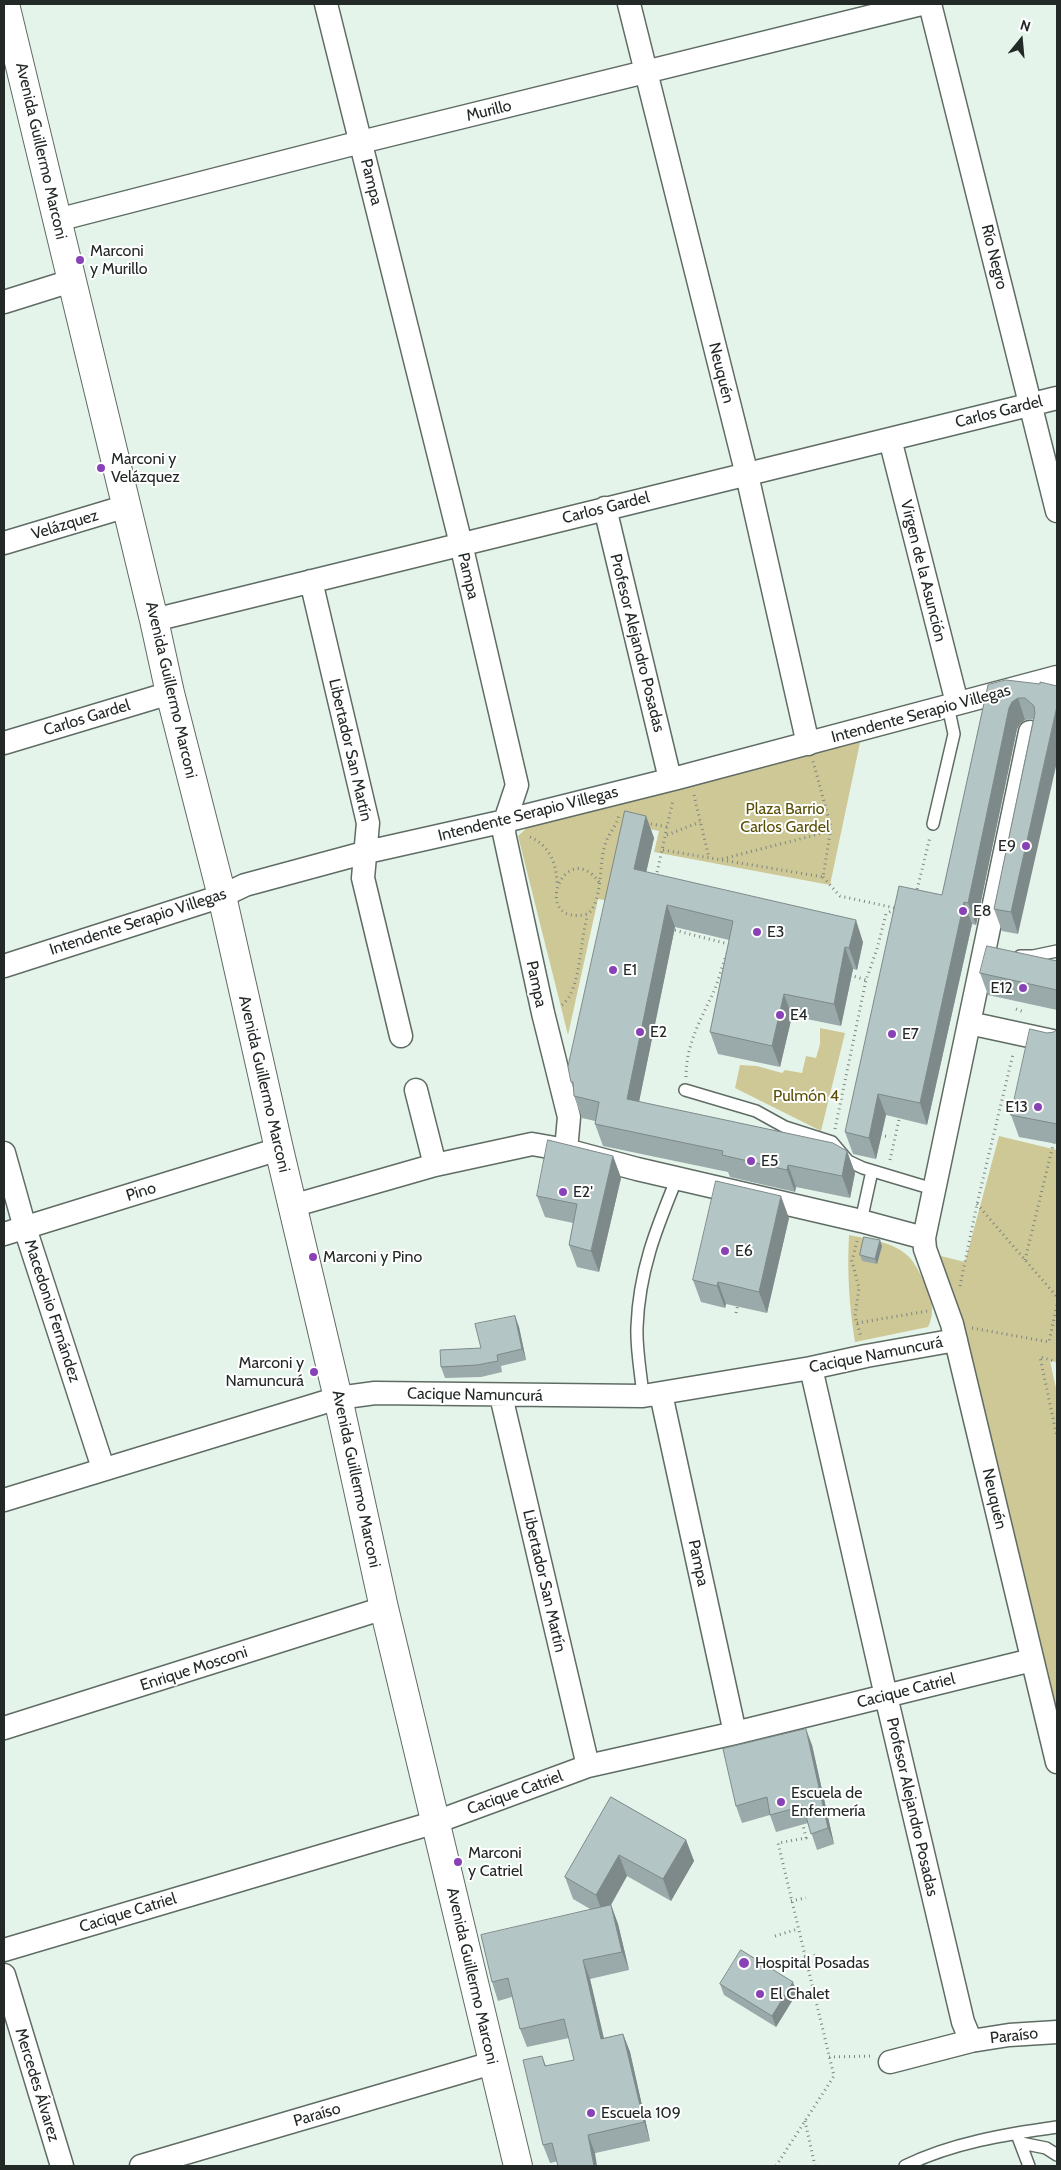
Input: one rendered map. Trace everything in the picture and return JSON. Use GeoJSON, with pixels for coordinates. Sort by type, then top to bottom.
{"type":"FeatureCollection","features":[{"type":"Feature","properties":{"kind":"main road","name":"Avenida Guillermo Marconi"},"geometry":{"type":"LineString","coordinates":[[5,4],[127,506],[170,694],[222,896],[292,1206],[338,1398],[384,1608],[518,2166]]}},
{"type":"Feature","properties":{"kind":"street","name":"Pampa"},"geometry":{"type":"LineString","coordinates":[[326,4],[461,544],[517,786],[504,827],[543,1013],[569,1117],[566,1150]]}},
{"type":"Feature","properties":{"kind":"street","name":"Neuquén"},"geometry":{"type":"LineString","coordinates":[[629,4],[746,475],[808,744]]}},
{"type":"Feature","properties":{"kind":"street","name":"Murillo"},"geometry":{"type":"LineString","coordinates":[[57,220],[361,142],[921,4]]}},
{"type":"Feature","properties":{"kind":"street","name":"Río Negro"},"geometry":{"type":"LineString","coordinates":[[930,4],[1057,511]]}},
{"type":"Feature","properties":{"kind":"street"},"geometry":{"type":"LineString","coordinates":[[4,302],[71,281]]}},
{"type":"Feature","properties":{"kind":"street","name":"Carlos Gardel"},"geometry":{"type":"LineString","coordinates":[[154,620],[1057,398]]}},
{"type":"Feature","properties":{"kind":"street","name":"Virgen de la Asunción"},"geometry":{"type":"LineString","coordinates":[[890,439],[953,704]]}},
{"type":"Feature","properties":{"kind":"street","name":"Velázquez"},"geometry":{"type":"LineString","coordinates":[[4,543],[127,506]]}},
{"type":"Feature","properties":{"kind":"street","name":"Profesor Alejandro Posadas"},"geometry":{"type":"LineString","coordinates":[[604,508],[679,777]]}},
{"type":"Feature","properties":{"kind":"street","name":"Libertador San Martín"},"geometry":{"type":"LineString","coordinates":[[311,581],[368,824],[367,852],[363,878],[401,1036]]}},
{"type":"Feature","properties":{"kind":"street","name":"Intendente Serapio Villegas"},"geometry":{"type":"LineString","coordinates":[[4,966],[222,896],[245,885],[367,852],[504,827],[617,793],[1057,677]]}},
{"type":"Feature","properties":{"kind":"street","name":"Carlos Gardel"},"geometry":{"type":"LineString","coordinates":[[4,743],[170,694]]}},
{"type":"Feature","properties":{"kind":"street"},"geometry":{"type":"LineString","coordinates":[[292,1206],[435,1165],[532,1144],[566,1150],[924,1238],[969,1023],[996,956],[1030,732]]}},
{"type":"Feature","properties":{"kind":"street"},"geometry":{"type":"LineString","coordinates":[[969,1023],[1021,1022],[1057,1042]]}},
{"type":"Feature","properties":{"kind":"street"},"geometry":{"type":"LineString","coordinates":[[416,1090],[435,1165]]}},
{"type":"Feature","properties":{"kind":"street","name":"Pino"},"geometry":{"type":"LineString","coordinates":[[4,1234],[279,1149]]}},
{"type":"Feature","properties":{"kind":"street","name":"Macedonio Fernández"},"geometry":{"type":"LineString","coordinates":[[4,1153],[25,1228],[103,1468]]}},
{"type":"Feature","properties":{"kind":"street","name":"Neuquén"},"geometry":{"type":"LineString","coordinates":[[924,1238],[925,1249],[951,1324],[1057,1762]]}},
{"type":"Feature","properties":{"kind":"street","name":"Cacique Namuncurá"},"geometry":{"type":"LineString","coordinates":[[4,1500],[103,1468],[338,1398],[375,1393],[501,1396],[652,1395],[811,1368],[866,1356],[951,1324]]}},
{"type":"Feature","properties":{"kind":"street","name":"Profesor Alejandro Posadas"},"geometry":{"type":"LineString","coordinates":[[811,1368],[961,2012],[971,2041]]}},
{"type":"Feature","properties":{"kind":"street","name":"Pampa"},"geometry":{"type":"LineString","coordinates":[[652,1395],[735,1733]]}},
{"type":"Feature","properties":{"kind":"street","name":"Libertador San Martín"},"geometry":{"type":"LineString","coordinates":[[501,1396],[588,1766]]}},
{"type":"Feature","properties":{"kind":"street","name":"Enrique Mosconi"},"geometry":{"type":"LineString","coordinates":[[4,1728],[384,1608]]}},
{"type":"Feature","properties":{"kind":"street","name":"Cacique Catriel"},"geometry":{"type":"LineString","coordinates":[[4,1950],[436,1822],[588,1766],[735,1733],[1032,1660]]}},
{"type":"Feature","properties":{"kind":"street","name":"Mercedes Álvarez"},"geometry":{"type":"LineString","coordinates":[[4,1975],[62,2166]]}},
{"type":"Feature","properties":{"kind":"street","name":"Paraíso"},"geometry":{"type":"LineString","coordinates":[[883,2059],[1009,2035],[1057,2032]]}},
{"type":"Feature","properties":{"kind":"street","name":"Paraíso"},"geometry":{"type":"LineString","coordinates":[[141,2166],[492,2063]]}},
{"type":"Feature","properties":{"kind":"lane"},"geometry":{"type":"LineString","coordinates":[[933,824],[954,734],[953,704]]}},
{"type":"Feature","properties":{"kind":"lane"},"geometry":{"type":"LineString","coordinates":[[996,956],[1033,956],[1057,951]]}},
{"type":"Feature","properties":{"kind":"lane"},"geometry":{"type":"LineString","coordinates":[[685,1090],[756,1111],[785,1128],[832,1142],[848,1161],[872,1171],[933,1189]]}},
{"type":"Feature","properties":{"kind":"lane"},"geometry":{"type":"LineString","coordinates":[[861,1221],[872,1171]]}},
{"type":"Feature","properties":{"kind":"lane"},"geometry":{"type":"LineString","coordinates":[[652,1395],[636,1329],[638,1305],[644,1267],[653,1234],[677,1178]]}},
{"type":"Feature","properties":{"kind":"lane"},"geometry":{"type":"LineString","coordinates":[[905,2166],[949,2150],[1019,2138],[1057,2127]]}},
{"type":"Feature","properties":{"kind":"lane"},"geometry":{"type":"LineString","coordinates":[[1019,2138],[1046,2148],[1057,2155]]}},
{"type":"Feature","properties":{"kind":"lane"},"geometry":{"type":"LineString","coordinates":[[1019,2138],[1029,2166]]}},
{"type":"Feature","properties":{"kind":"path"},"geometry":{"type":"LineString","coordinates":[[808,744],[831,831],[823,877]]}},
{"type":"Feature","properties":{"kind":"path"},"geometry":{"type":"LineString","coordinates":[[679,777],[700,822],[709,858]]}},
{"type":"Feature","properties":{"kind":"path"},"geometry":{"type":"LineString","coordinates":[[654,886],[679,777]]}},
{"type":"Feature","properties":{"kind":"path"},"geometry":{"type":"LineString","coordinates":[[504,827],[532,838],[549,852],[554,863],[557,900],[566,912],[573,916],[588,914],[593,910],[605,843],[616,827],[618,817],[617,793]]}},
{"type":"Feature","properties":{"kind":"path"},"geometry":{"type":"LineString","coordinates":[[618,817],[626,819]]}},
{"type":"Feature","properties":{"kind":"path"},"geometry":{"type":"LineString","coordinates":[[643,822],[668,828]]}},
{"type":"Feature","properties":{"kind":"path"},"geometry":{"type":"LineString","coordinates":[[666,835],[700,822]]}},
{"type":"Feature","properties":{"kind":"path"},"geometry":{"type":"LineString","coordinates":[[914,899],[933,824]]}},
{"type":"Feature","properties":{"kind":"path"},"geometry":{"type":"LineString","coordinates":[[719,860],[831,831]]}},
{"type":"Feature","properties":{"kind":"path"},"geometry":{"type":"LineString","coordinates":[[663,850],[823,877],[840,896],[895,908]]}},
{"type":"Feature","properties":{"kind":"path"},"geometry":{"type":"LineString","coordinates":[[651,869],[656,870]]}},
{"type":"Feature","properties":{"kind":"path"},"geometry":{"type":"LineString","coordinates":[[557,885],[560,879],[573,871],[588,872],[599,882]]}},
{"type":"Feature","properties":{"kind":"path"},"geometry":{"type":"LineString","coordinates":[[832,1142],[866,980],[877,949],[886,914],[900,905]]}},
{"type":"Feature","properties":{"kind":"path"},"geometry":{"type":"LineString","coordinates":[[543,1013],[563,1005],[568,999],[580,964],[582,933],[588,914]]}},
{"type":"Feature","properties":{"kind":"path"},"geometry":{"type":"LineString","coordinates":[[664,927],[739,947]]}},
{"type":"Feature","properties":{"kind":"path"},"geometry":{"type":"LineString","coordinates":[[699,935],[705,936]]}},
{"type":"Feature","properties":{"kind":"path"},"geometry":{"type":"LineString","coordinates":[[685,1090],[686,1061],[693,1034],[715,989],[730,945]]}},
{"type":"Feature","properties":{"kind":"path"},"geometry":{"type":"LineString","coordinates":[[848,975],[866,980]]}},
{"type":"Feature","properties":{"kind":"path"},"geometry":{"type":"LineString","coordinates":[[960,1289],[977,1204],[1021,1022],[1016,1009]]}},
{"type":"Feature","properties":{"kind":"path"},"geometry":{"type":"LineString","coordinates":[[886,1175],[902,1108]]}},
{"type":"Feature","properties":{"kind":"path"},"geometry":{"type":"LineString","coordinates":[[1026,1260],[1048,1172],[1055,1133]]}},
{"type":"Feature","properties":{"kind":"path"},"geometry":{"type":"LineString","coordinates":[[885,1136],[890,1137]]}},
{"type":"Feature","properties":{"kind":"path"},"geometry":{"type":"LineString","coordinates":[[977,1204],[1057,1297]]}},
{"type":"Feature","properties":{"kind":"path"},"geometry":{"type":"LineString","coordinates":[[861,1221],[852,1261],[859,1288],[855,1316],[866,1356]]}},
{"type":"Feature","properties":{"kind":"path"},"geometry":{"type":"LineString","coordinates":[[736,1313],[738,1304]]}},
{"type":"Feature","properties":{"kind":"path"},"geometry":{"type":"LineString","coordinates":[[857,1323],[951,1324],[1049,1342],[1057,1304]]}},
{"type":"Feature","properties":{"kind":"path"},"geometry":{"type":"LineString","coordinates":[[1057,1362],[1040,1357],[1057,1436]]}},
{"type":"Feature","properties":{"kind":"path"},"geometry":{"type":"LineString","coordinates":[[776,2166],[834,2076],[778,1843],[806,1838],[802,1818]]}},
{"type":"Feature","properties":{"kind":"path"},"geometry":{"type":"LineString","coordinates":[[791,1901],[806,1898]]}},
{"type":"Feature","properties":{"kind":"path"},"geometry":{"type":"LineString","coordinates":[[775,1936],[798,1929]]}},
{"type":"Feature","properties":{"kind":"path"},"geometry":{"type":"LineString","coordinates":[[804,1957],[817,1955]]}},
{"type":"Feature","properties":{"kind":"path"},"geometry":{"type":"LineString","coordinates":[[830,2057],[883,2059]]}},
{"type":"Feature","properties":{"kind":"path"},"geometry":{"type":"LineString","coordinates":[[805,2121],[815,2166]]}},
{"type":"Feature","properties":{"kind":"green space","name":"Plaza Barrio Carlos Gardel"},"geometry":{"type":"Polygon","coordinates":[[[861,738],[830,885],[654,852],[659,831],[626,824],[609,901],[598,899],[568,1035],[518,836],[529,826],[861,738]]]}},
{"type":"Feature","properties":{"kind":"green space","name":"Pulmón 4"},"geometry":{"type":"Polygon","coordinates":[[[820,1028],[845,1033],[821,1131],[735,1088],[740,1065],[757,1066],[782,1073],[785,1070],[802,1073],[806,1056],[816,1058],[820,1044],[820,1028]]]}},
{"type":"Feature","properties":{"kind":"green space"},"geometry":{"type":"Polygon","coordinates":[[[999,1136],[1057,1150],[1057,1362],[1050,1361],[1057,1393],[1057,1724],[937,1255],[965,1262],[999,1136]]]}},
{"type":"Feature","properties":{"kind":"green space"},"geometry":{"type":"Polygon","coordinates":[[[849,1235],[896,1247],[911,1259],[922,1277],[931,1301],[932,1314],[928,1327],[855,1342],[849,1288],[849,1235]]]}},
{"type":"Feature","properties":{"kind":"building"},"geometry":{"type":"Polygon","coordinates":[[[1006,680],[1040,684],[1040,682],[1057,686],[1057,706],[1011,912],[994,909],[1035,713],[1034,706],[1025,698],[1018,698],[1012,702],[1009,708],[968,903],[964,902],[920,1103],[878,1094],[869,1138],[845,1132],[899,886],[942,895],[988,685],[1006,680]]]}},
{"type":"Feature","properties":{"kind":"building"},"geometry":{"type":"Polygon","coordinates":[[[625,811],[646,816],[634,869],[856,920],[849,948],[845,947],[834,1004],[784,994],[772,1046],[710,1032],[733,921],[667,905],[627,1099],[833,1143],[847,1151],[842,1176],[788,1165],[787,1170],[722,1155],[723,1151],[595,1124],[599,1102],[574,1096],[573,1082],[571,1082],[568,1067],[625,811]]]}},
{"type":"Feature","properties":{"kind":"building"},"geometry":{"type":"Polygon","coordinates":[[[987,946],[1057,961],[1057,990],[980,973],[987,946]]]}},
{"type":"Feature","properties":{"kind":"building"},"geometry":{"type":"Polygon","coordinates":[[[1030,1029],[1047,1033],[1054,1032],[1057,1029],[1057,1124],[1011,1115],[1030,1029]]]}},
{"type":"Feature","properties":{"kind":"building"},"geometry":{"type":"Polygon","coordinates":[[[548,1140],[613,1156],[591,1251],[569,1245],[577,1204],[537,1196],[548,1140]]]}},
{"type":"Feature","properties":{"kind":"building"},"geometry":{"type":"Polygon","coordinates":[[[716,1181],[781,1196],[759,1292],[718,1282],[717,1286],[693,1280],[716,1181]]]}},
{"type":"Feature","properties":{"kind":"building"},"geometry":{"type":"Polygon","coordinates":[[[864,1237],[880,1240],[875,1259],[860,1255],[864,1237]]]}},
{"type":"Feature","properties":{"kind":"building"},"geometry":{"type":"Polygon","coordinates":[[[515,1316],[522,1349],[497,1355],[498,1361],[477,1365],[441,1367],[440,1350],[481,1348],[475,1324],[515,1316]]]}},
{"type":"Feature","properties":{"kind":"building","name":"Escuela de Enfermería"},"geometry":{"type":"Polygon","coordinates":[[[806,1729],[828,1828],[811,1834],[803,1806],[770,1815],[767,1797],[736,1806],[723,1749],[806,1729]]]}},
{"type":"Feature","properties":{"kind":"building"},"geometry":{"type":"Polygon","coordinates":[[[611,1797],[686,1840],[663,1879],[619,1855],[596,1895],[565,1877],[611,1797]]]}},
{"type":"Feature","properties":{"kind":"building"},"geometry":{"type":"Polygon","coordinates":[[[611,1905],[622,1952],[583,1960],[601,2039],[623,2034],[644,2122],[588,2135],[594,2166],[558,2166],[552,2143],[543,2145],[523,2060],[542,2056],[545,2066],[574,2060],[564,2019],[520,2029],[508,1978],[492,1982],[481,1935],[611,1905]]]}},
{"type":"Feature","properties":{"kind":"building","name":"El Chalet"},"geometry":{"type":"Polygon","coordinates":[[[741,1950],[793,1982],[772,2016],[720,1984],[741,1950]]]}},
{"type":"Feature","properties":{"kind":"place","name":"Marconi y Murillo"},"geometry":{"type":"Point","coordinates":[80,260]}},
{"type":"Feature","properties":{"kind":"place","name":"Marconi y Velázquez"},"geometry":{"type":"Point","coordinates":[101,468]}},
{"type":"Feature","properties":{"kind":"place","name":"E9"},"geometry":{"type":"Point","coordinates":[1026,846]}},
{"type":"Feature","properties":{"kind":"place","name":"E8"},"geometry":{"type":"Point","coordinates":[963,911]}},
{"type":"Feature","properties":{"kind":"place","name":"E3"},"geometry":{"type":"Point","coordinates":[757,932]}},
{"type":"Feature","properties":{"kind":"place","name":"E1"},"geometry":{"type":"Point","coordinates":[613,970]}},
{"type":"Feature","properties":{"kind":"place","name":"E12"},"geometry":{"type":"Point","coordinates":[1023,988]}},
{"type":"Feature","properties":{"kind":"place","name":"E4"},"geometry":{"type":"Point","coordinates":[780,1015]}},
{"type":"Feature","properties":{"kind":"place","name":"E2"},"geometry":{"type":"Point","coordinates":[640,1032]}},
{"type":"Feature","properties":{"kind":"place","name":"E7"},"geometry":{"type":"Point","coordinates":[892,1034]}},
{"type":"Feature","properties":{"kind":"place","name":"E13"},"geometry":{"type":"Point","coordinates":[1038,1107]}},
{"type":"Feature","properties":{"kind":"place","name":"E5"},"geometry":{"type":"Point","coordinates":[751,1161]}},
{"type":"Feature","properties":{"kind":"place","name":"E2'"},"geometry":{"type":"Point","coordinates":[563,1192]}},
{"type":"Feature","properties":{"kind":"place","name":"E6"},"geometry":{"type":"Point","coordinates":[725,1251]}},
{"type":"Feature","properties":{"kind":"place","name":"Marconi y Pino"},"geometry":{"type":"Point","coordinates":[313,1257]}},
{"type":"Feature","properties":{"kind":"place","name":"Marconi y Namuncurá"},"geometry":{"type":"Point","coordinates":[314,1372]}},
{"type":"Feature","properties":{"kind":"place","name":"Escuela de Enfermería"},"geometry":{"type":"Point","coordinates":[781,1802]}},
{"type":"Feature","properties":{"kind":"place","name":"Marconi y Catriel"},"geometry":{"type":"Point","coordinates":[458,1862]}},
{"type":"Feature","properties":{"kind":"place","name":"Hospital Posadas"},"geometry":{"type":"Point","coordinates":[744,1963]}},
{"type":"Feature","properties":{"kind":"place","name":"El Chalet"},"geometry":{"type":"Point","coordinates":[760,1994]}},
{"type":"Feature","properties":{"kind":"place","name":"Escuela 109"},"geometry":{"type":"Point","coordinates":[591,2113]}}]}
